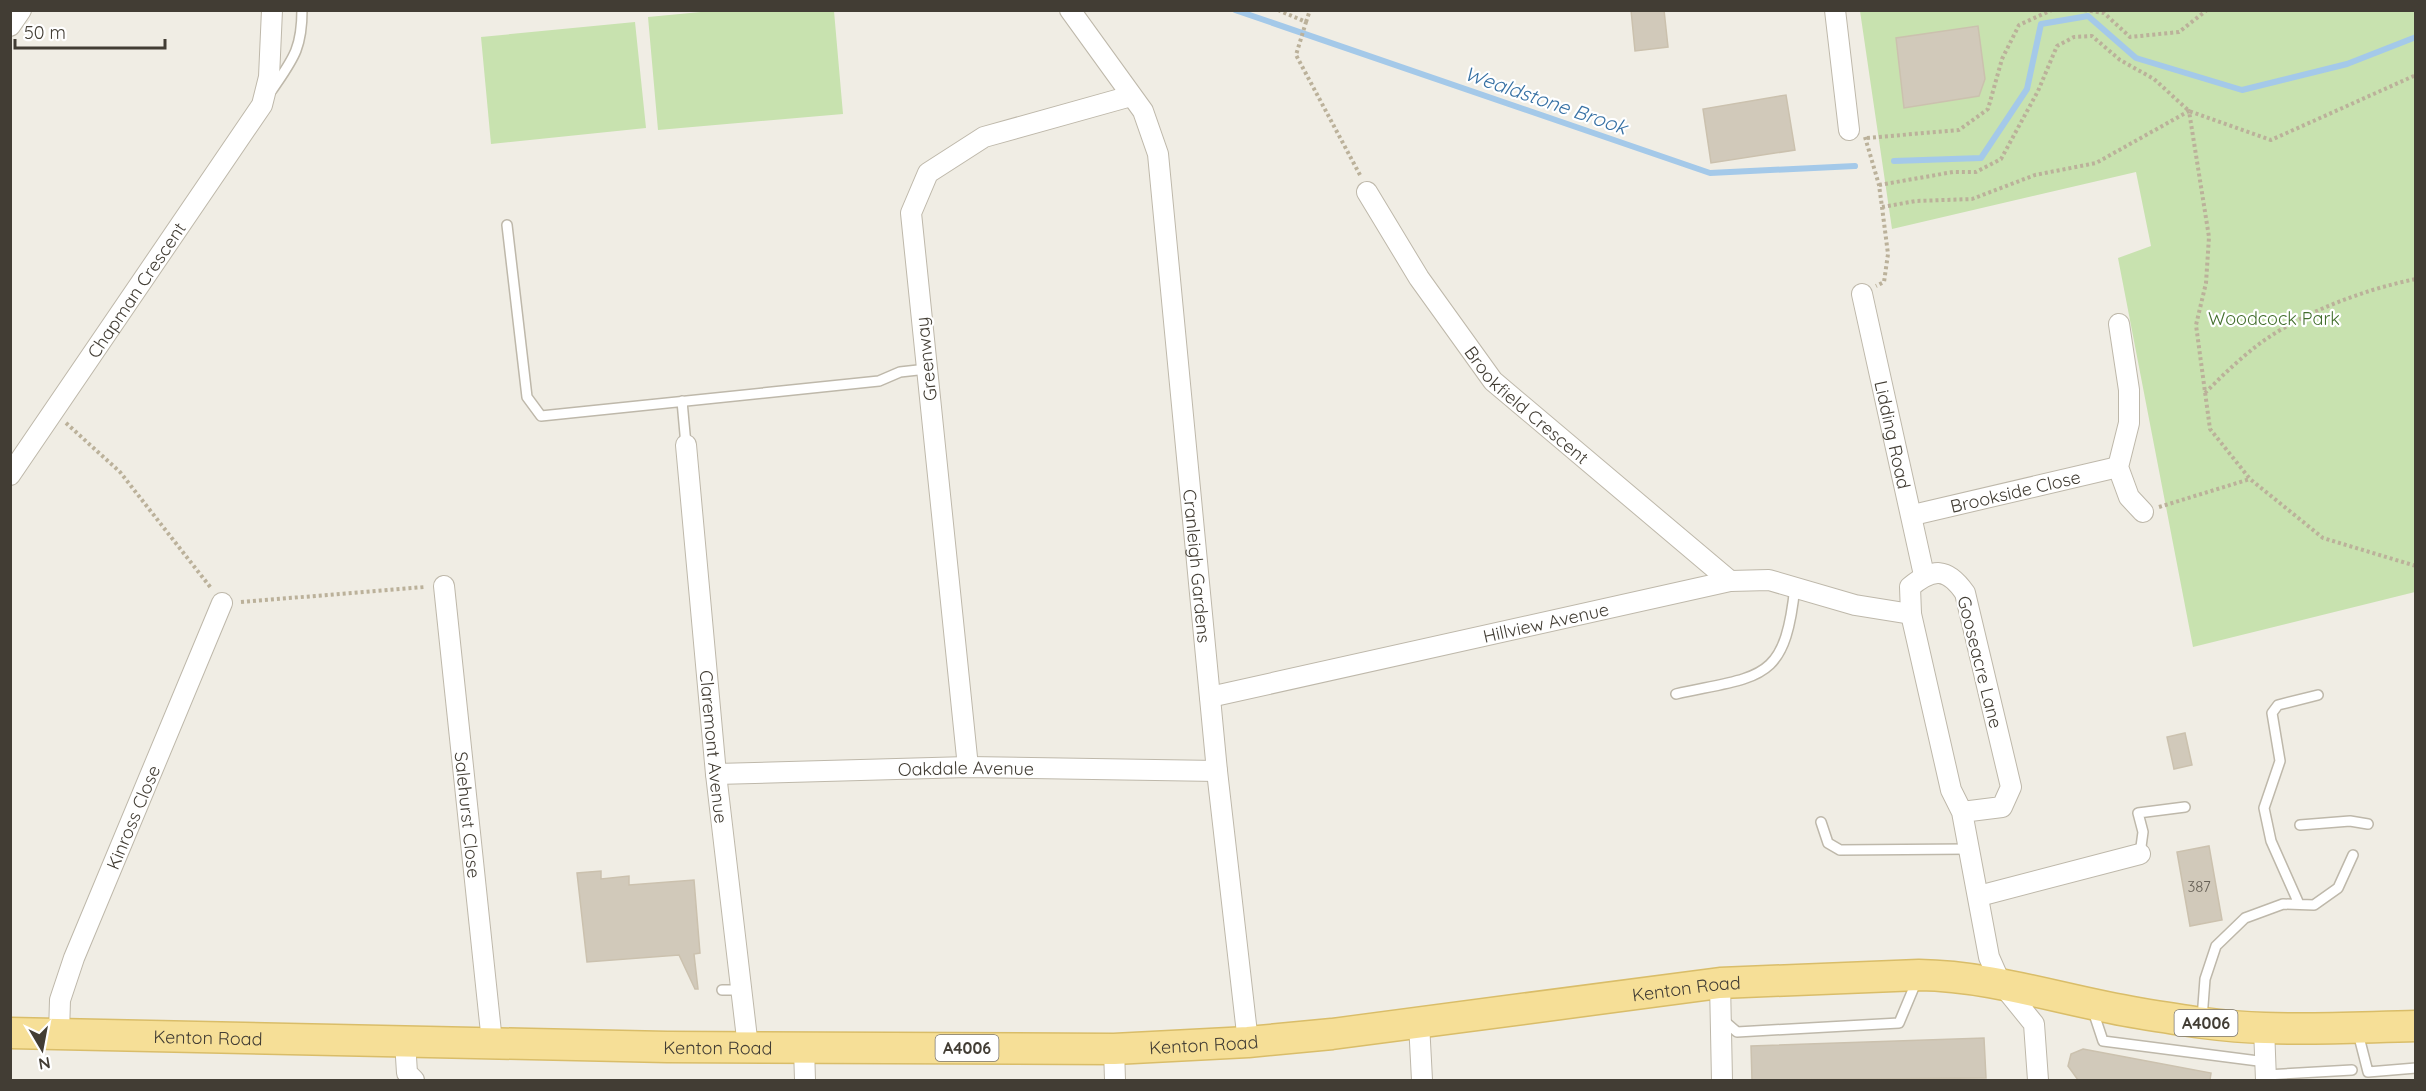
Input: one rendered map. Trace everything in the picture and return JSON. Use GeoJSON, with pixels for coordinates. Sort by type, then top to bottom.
{"type":"FeatureCollection","features":[{"type":"Feature","properties":{"kind":"main road","name":"Kenton Road"},"geometry":{"type":"LineString","coordinates":[[10,1033],[804,1048],[1114,1049],[1248,1042],[1419,1023],[1720,983],[1919,975],[1949,975],[2000,982]]}},
{"type":"Feature","properties":{"kind":"main road","name":"A4006"},"geometry":{"type":"LineString","coordinates":[[2000,982],[2091,1005],[2202,1023],[2265,1028],[2415,1026]]}},
{"type":"Feature","properties":{"kind":"street"},"geometry":{"type":"LineString","coordinates":[[10,26],[21,10]]}},
{"type":"Feature","properties":{"kind":"street","name":"Chapman Crescent"},"geometry":{"type":"LineString","coordinates":[[10,475],[52,410],[262,105],[270,77],[272,10]]}},
{"type":"Feature","properties":{"kind":"street","name":"Cranleigh Gardens"},"geometry":{"type":"LineString","coordinates":[[1070,10],[1143,111],[1158,154],[1217,771],[1248,1042]]}},
{"type":"Feature","properties":{"kind":"street"},"geometry":{"type":"LineString","coordinates":[[1835,10],[1858,134]]}},
{"type":"Feature","properties":{"kind":"street","name":"Greenway"},"geometry":{"type":"LineString","coordinates":[[968,767],[911,213],[928,173],[984,137],[1131,96]]}},
{"type":"Feature","properties":{"kind":"street","name":"Brookfield Crescent"},"geometry":{"type":"LineString","coordinates":[[1367,192],[1419,279],[1493,381],[1730,581]]}},
{"type":"Feature","properties":{"kind":"street","name":"Lidding Road"},"geometry":{"type":"LineString","coordinates":[[1862,294],[1913,515],[1917,581]]}},
{"type":"Feature","properties":{"kind":"street"},"geometry":{"type":"LineString","coordinates":[[2119,324],[2129,390],[2129,423],[2118,468],[2129,498],[2143,512]]}},
{"type":"Feature","properties":{"kind":"street","name":"Claremont Avenue"},"geometry":{"type":"LineString","coordinates":[[686,446],[716,774],[732,990],[748,1047]]}},
{"type":"Feature","properties":{"kind":"street","name":"Brookside Close"},"geometry":{"type":"LineString","coordinates":[[1913,515],[2118,468]]}},
{"type":"Feature","properties":{"kind":"street","name":"Gooseacre Lane"},"geometry":{"type":"LineString","coordinates":[[1917,581],[1942,572],[1956,580],[1965,592],[2011,788],[2002,807],[1962,812]]}},
{"type":"Feature","properties":{"kind":"street","name":"Hillview Avenue"},"geometry":{"type":"LineString","coordinates":[[1210,697],[1730,581],[1769,580],[1855,605],[1879,607],[1911,614]]}},
{"type":"Feature","properties":{"kind":"street"},"geometry":{"type":"LineString","coordinates":[[1879,607],[1917,581]]}},
{"type":"Feature","properties":{"kind":"street"},"geometry":{"type":"LineString","coordinates":[[1917,581],[1911,614],[1951,790],[1962,812],[1989,957],[2000,982],[2034,1024],[2038,1080]]}},
{"type":"Feature","properties":{"kind":"street","name":"Salehurst Close"},"geometry":{"type":"LineString","coordinates":[[444,585],[492,1042]]}},
{"type":"Feature","properties":{"kind":"street","name":"Kinross Close"},"geometry":{"type":"LineString","coordinates":[[59,1034],[60,1000],[74,958],[222,603]]}},
{"type":"Feature","properties":{"kind":"street","name":"Oakdale Avenue"},"geometry":{"type":"LineString","coordinates":[[716,774],[968,767],[1217,771]]}},
{"type":"Feature","properties":{"kind":"street"},"geometry":{"type":"LineString","coordinates":[[1979,896],[2140,854]]}},
{"type":"Feature","properties":{"kind":"street"},"geometry":{"type":"LineString","coordinates":[[1720,983],[1722,1080]]}},
{"type":"Feature","properties":{"kind":"street"},"geometry":{"type":"LineString","coordinates":[[1419,1023],[1422,1080]]}},
{"type":"Feature","properties":{"kind":"street"},"geometry":{"type":"LineString","coordinates":[[2265,1028],[2266,1072]]}},
{"type":"Feature","properties":{"kind":"street"},"geometry":{"type":"LineString","coordinates":[[405,1041],[407,1073],[414,1080]]}},
{"type":"Feature","properties":{"kind":"street"},"geometry":{"type":"LineString","coordinates":[[804,1048],[805,1080]]}},
{"type":"Feature","properties":{"kind":"street"},"geometry":{"type":"LineString","coordinates":[[1114,1049],[1115,1080]]}},
{"type":"Feature","properties":{"kind":"lane","name":"Chapman Crescent"},"geometry":{"type":"LineString","coordinates":[[262,105],[297,54],[302,29],[302,10]]}},
{"type":"Feature","properties":{"kind":"lane"},"geometry":{"type":"LineString","coordinates":[[507,225],[527,397],[535,411],[542,416],[879,381],[900,372],[927,369]]}},
{"type":"Feature","properties":{"kind":"lane"},"geometry":{"type":"LineString","coordinates":[[682,401],[686,446]]}},
{"type":"Feature","properties":{"kind":"lane"},"geometry":{"type":"LineString","coordinates":[[1676,694],[1742,680],[1768,669],[1784,648],[1792,620],[1795,586]]}},
{"type":"Feature","properties":{"kind":"lane"},"geometry":{"type":"LineString","coordinates":[[2299,904],[2271,841],[2264,808],[2280,761],[2272,713],[2278,705],[2318,695]]}},
{"type":"Feature","properties":{"kind":"lane"},"geometry":{"type":"LineString","coordinates":[[2140,854],[2143,832],[2138,813],[2185,807]]}},
{"type":"Feature","properties":{"kind":"lane"},"geometry":{"type":"LineString","coordinates":[[2300,825],[2350,821],[2368,824]]}},
{"type":"Feature","properties":{"kind":"lane"},"geometry":{"type":"LineString","coordinates":[[1821,822],[1828,843],[1840,850],[1969,849]]}},
{"type":"Feature","properties":{"kind":"lane"},"geometry":{"type":"LineString","coordinates":[[2202,1023],[2205,979],[2216,946],[2245,918],[2283,904],[2314,905],[2338,888],[2353,855]]}},
{"type":"Feature","properties":{"kind":"lane"},"geometry":{"type":"LineString","coordinates":[[1721,1018],[1737,1032],[1899,1023],[1919,975]]}},
{"type":"Feature","properties":{"kind":"lane"},"geometry":{"type":"LineString","coordinates":[[2091,1005],[2103,1041],[2266,1072],[2352,1070]]}},
{"type":"Feature","properties":{"kind":"lane"},"geometry":{"type":"LineString","coordinates":[[2356,1027],[2368,1072],[2415,1068]]}},
{"type":"Feature","properties":{"kind":"path"},"geometry":{"type":"LineString","coordinates":[[1278,10],[1306,22]]}},
{"type":"Feature","properties":{"kind":"path"},"geometry":{"type":"LineString","coordinates":[[1310,10],[1296,55],[1356,165],[1367,192]]}},
{"type":"Feature","properties":{"kind":"path"},"geometry":{"type":"LineString","coordinates":[[1862,294],[1884,282],[1888,254],[1879,185],[1858,134],[1959,130],[1988,109],[2002,59],[2019,25],[2052,10]]}},
{"type":"Feature","properties":{"kind":"path"},"geometry":{"type":"LineString","coordinates":[[2084,10],[2104,13],[2130,37],[2179,32],[2207,10]]}},
{"type":"Feature","properties":{"kind":"path"},"geometry":{"type":"LineString","coordinates":[[1879,185],[1953,172],[1976,172],[2001,159],[2038,91],[2057,46],[2074,37],[2092,36],[2120,60],[2154,79],[2189,111],[2271,140],[2415,75]]}},
{"type":"Feature","properties":{"kind":"path"},"geometry":{"type":"LineString","coordinates":[[1882,207],[1916,201],[1972,199],[2035,175],[2096,163],[2189,111]]}},
{"type":"Feature","properties":{"kind":"path"},"geometry":{"type":"LineString","coordinates":[[2189,111],[2209,237],[2206,283],[2196,326],[2210,429],[2250,479],[2323,538],[2415,566]]}},
{"type":"Feature","properties":{"kind":"path"},"geometry":{"type":"LineString","coordinates":[[2205,393],[2250,351],[2301,319],[2380,286],[2415,279]]}},
{"type":"Feature","properties":{"kind":"path"},"geometry":{"type":"LineString","coordinates":[[52,410],[120,472],[222,603],[444,585]]}},
{"type":"Feature","properties":{"kind":"path"},"geometry":{"type":"LineString","coordinates":[[2143,512],[2250,479]]}},
{"type":"Feature","properties":{"kind":"green space"},"geometry":{"type":"Polygon","coordinates":[[[722,10],[834,11],[843,114],[658,130],[648,17],[722,10]]]}},
{"type":"Feature","properties":{"kind":"green space","name":"Woodcock Park"},"geometry":{"type":"Polygon","coordinates":[[[1860,11],[2415,11],[2415,592],[2193,647],[2118,258],[2151,246],[2136,172],[1892,229],[1860,11]]]}},
{"type":"Feature","properties":{"kind":"green space"},"geometry":{"type":"Polygon","coordinates":[[[635,22],[646,128],[491,144],[481,37],[635,22]]]}},
{"type":"Feature","properties":{"kind":"building"},"geometry":{"type":"Polygon","coordinates":[[[1631,10],[1664,10],[1668,47],[1635,51],[1631,10]]]}},
{"type":"Feature","properties":{"kind":"building"},"geometry":{"type":"Polygon","coordinates":[[[1978,26],[1985,79],[1979,96],[1904,108],[1896,38],[1978,26]]]}},
{"type":"Feature","properties":{"kind":"building"},"geometry":{"type":"Polygon","coordinates":[[[1786,95],[1795,150],[1711,163],[1703,109],[1786,95]]]}},
{"type":"Feature","properties":{"kind":"building"},"geometry":{"type":"Polygon","coordinates":[[[2185,733],[2192,765],[2174,769],[2167,737],[2185,733]]]}},
{"type":"Feature","properties":{"kind":"building"},"geometry":{"type":"Polygon","coordinates":[[[2209,846],[2222,920],[2190,926],[2177,852],[2209,846]]]}},
{"type":"Feature","properties":{"kind":"building"},"geometry":{"type":"Polygon","coordinates":[[[601,871],[601,879],[629,876],[629,885],[694,880],[700,953],[694,954],[698,989],[695,989],[679,955],[587,962],[577,873],[601,871]]]}},
{"type":"Feature","properties":{"kind":"building"},"geometry":{"type":"Polygon","coordinates":[[[1984,1038],[1986,1078],[1752,1080],[1751,1046],[1984,1038]]]}},
{"type":"Feature","properties":{"kind":"building"},"geometry":{"type":"Polygon","coordinates":[[[2083,1049],[2211,1073],[2210,1080],[2078,1080],[2068,1066],[2071,1054],[2083,1049]]]}},
{"type":"Feature","properties":{"kind":"waterway","name":"Wealdstone Brook"},"geometry":{"type":"LineString","coordinates":[[1235,10],[1710,173],[1855,166]]}},
{"type":"Feature","properties":{"kind":"waterway","name":"Wealdstone Brook"},"geometry":{"type":"LineString","coordinates":[[1894,161],[1981,158],[2027,89],[2041,24],[2088,16],[2136,58],[2242,90],[2347,64],[2416,37]]}}]}
